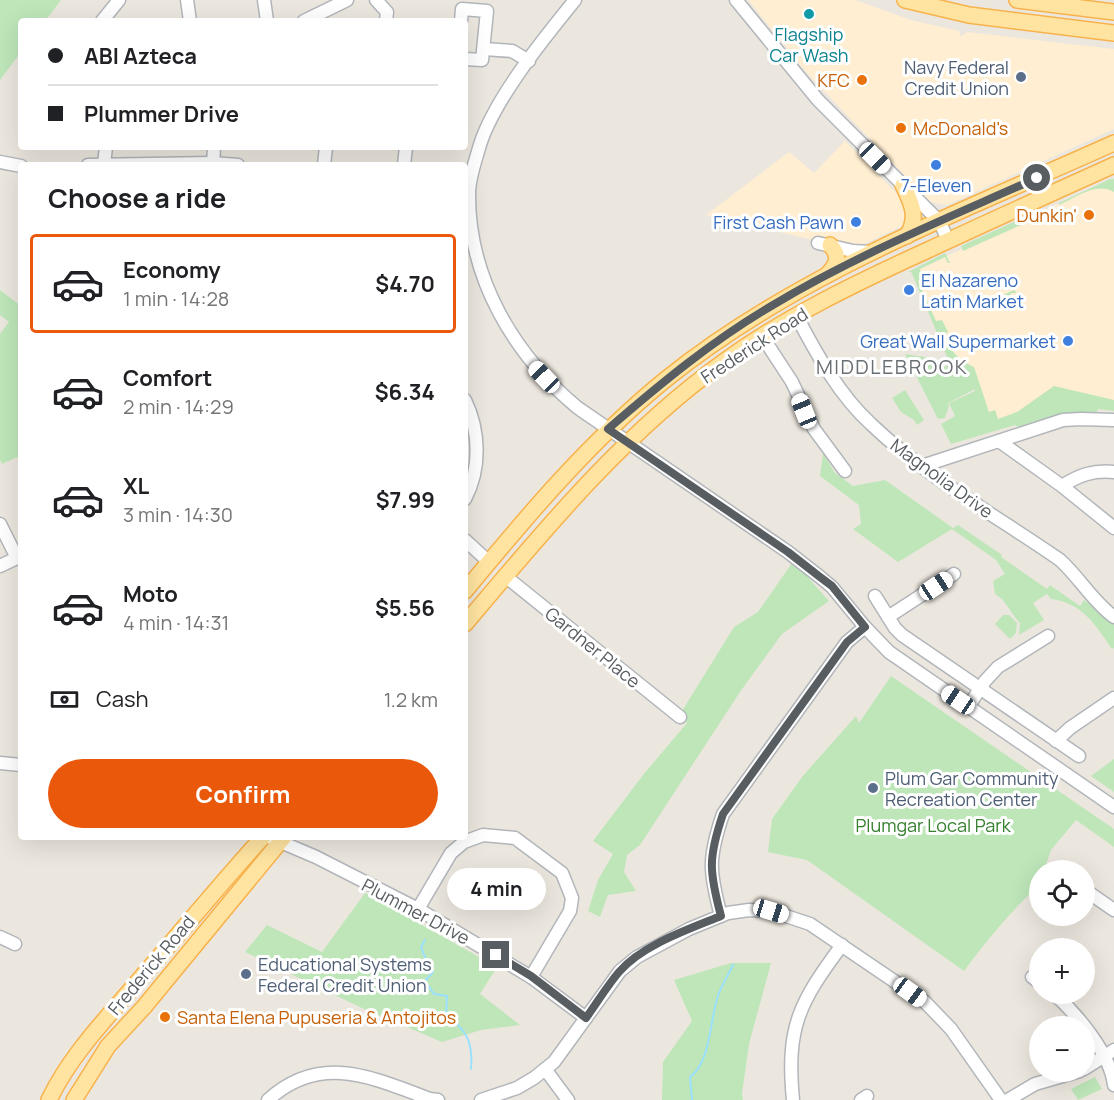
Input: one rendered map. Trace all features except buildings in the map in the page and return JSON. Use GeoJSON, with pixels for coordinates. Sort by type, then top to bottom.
{"type":"FeatureCollection","features":[{"type":"Feature","properties":{"kind":"main road"},"geometry":{"type":"LineString","coordinates":[[905,0],[969,15],[1114,33]]}},
{"type":"Feature","properties":{"kind":"main road"},"geometry":{"type":"LineString","coordinates":[[1017,0],[1114,12]]}},
{"type":"Feature","properties":{"kind":"main road","name":"Frederick Road"},"geometry":{"type":"LineString","coordinates":[[468,587],[558,480],[608,429],[664,380],[700,354],[767,308],[826,276],[907,236],[1114,143]]}},
{"type":"Feature","properties":{"kind":"main road","name":"Frederick Road"},"geometry":{"type":"LineString","coordinates":[[468,620],[579,491],[678,396],[726,360],[796,315],[852,285],[1114,165]]}},
{"type":"Feature","properties":{"kind":"main road"},"geometry":{"type":"LineString","coordinates":[[903,185],[915,214],[913,225],[907,236]]}},
{"type":"Feature","properties":{"kind":"main road"},"geometry":{"type":"LineString","coordinates":[[824,244],[836,252],[837,257],[835,266],[826,276]]}},
{"type":"Feature","properties":{"kind":"main road","name":"Frederick Road"},"geometry":{"type":"LineString","coordinates":[[49,1100],[67,1069],[91,1036],[260,840]]}},
{"type":"Feature","properties":{"kind":"main road","name":"Frederick Road"},"geometry":{"type":"LineString","coordinates":[[74,1100],[108,1046],[144,1007],[277,840]]}},
{"type":"Feature","properties":{"kind":"street"},"geometry":{"type":"LineString","coordinates":[[104,18],[119,0]]}},
{"type":"Feature","properties":{"kind":"street"},"geometry":{"type":"LineString","coordinates":[[187,0],[190,18]]}},
{"type":"Feature","properties":{"kind":"street"},"geometry":{"type":"LineString","coordinates":[[264,0],[267,18]]}},
{"type":"Feature","properties":{"kind":"street"},"geometry":{"type":"LineString","coordinates":[[310,18],[347,0]]}},
{"type":"Feature","properties":{"kind":"street"},"geometry":{"type":"LineString","coordinates":[[376,0],[387,12],[386,18]]}},
{"type":"Feature","properties":{"kind":"street"},"geometry":{"type":"LineString","coordinates":[[736,0],[818,100],[940,222],[948,241]]}},
{"type":"Feature","properties":{"kind":"street"},"geometry":{"type":"LineString","coordinates":[[468,186],[479,147],[490,120],[571,1]]}},
{"type":"Feature","properties":{"kind":"street"},"geometry":{"type":"LineString","coordinates":[[461,18],[462,9],[487,11],[482,60],[468,59]]}},
{"type":"Feature","properties":{"kind":"street"},"geometry":{"type":"LineString","coordinates":[[484,49],[512,51],[529,60]]}},
{"type":"Feature","properties":{"kind":"street"},"geometry":{"type":"LineString","coordinates":[[0,162],[18,165]]}},
{"type":"Feature","properties":{"kind":"street"},"geometry":{"type":"LineString","coordinates":[[468,199],[471,226],[479,260],[501,318],[535,368],[558,391],[608,429],[788,552],[820,577],[838,592],[865,627],[889,652],[1114,807]]}},
{"type":"Feature","properties":{"kind":"street"},"geometry":{"type":"LineString","coordinates":[[824,244],[861,252],[875,252]]}},
{"type":"Feature","properties":{"kind":"street","name":"Magnolia Drive"},"geometry":{"type":"LineString","coordinates":[[796,315],[850,402],[870,424],[922,466],[1060,560],[1072,571],[1092,598],[1114,617]]}},
{"type":"Feature","properties":{"kind":"street"},"geometry":{"type":"LineString","coordinates":[[762,336],[792,382],[814,429],[845,471]]}},
{"type":"Feature","properties":{"kind":"street"},"geometry":{"type":"LineString","coordinates":[[468,409],[476,434],[477,454],[472,485],[468,493]]}},
{"type":"Feature","properties":{"kind":"street"},"geometry":{"type":"LineString","coordinates":[[922,466],[1063,420],[1081,418],[1114,420]]}},
{"type":"Feature","properties":{"kind":"street"},"geometry":{"type":"LineString","coordinates":[[999,441],[1109,520],[1114,528]]}},
{"type":"Feature","properties":{"kind":"street"},"geometry":{"type":"LineString","coordinates":[[1062,486],[1078,476],[1092,472],[1114,472]]}},
{"type":"Feature","properties":{"kind":"street"},"geometry":{"type":"LineString","coordinates":[[0,524],[18,555]]}},
{"type":"Feature","properties":{"kind":"street"},"geometry":{"type":"LineString","coordinates":[[468,543],[489,562]]}},
{"type":"Feature","properties":{"kind":"street"},"geometry":{"type":"LineString","coordinates":[[0,566],[18,557]]}},
{"type":"Feature","properties":{"kind":"street"},"geometry":{"type":"LineString","coordinates":[[888,617],[954,574]]}},
{"type":"Feature","properties":{"kind":"street","name":"Gardner Place"},"geometry":{"type":"LineString","coordinates":[[505,576],[680,717]]}},
{"type":"Feature","properties":{"kind":"street"},"geometry":{"type":"LineString","coordinates":[[875,596],[902,635],[1079,756]]}},
{"type":"Feature","properties":{"kind":"street"},"geometry":{"type":"LineString","coordinates":[[721,916],[710,865],[714,842],[723,814],[847,642],[865,627]]}},
{"type":"Feature","properties":{"kind":"street"},"geometry":{"type":"LineString","coordinates":[[968,707],[980,688],[1000,665],[1048,636]]}},
{"type":"Feature","properties":{"kind":"street"},"geometry":{"type":"LineString","coordinates":[[1056,741],[1070,728],[1114,698]]}},
{"type":"Feature","properties":{"kind":"street"},"geometry":{"type":"LineString","coordinates":[[0,763],[18,765]]}},
{"type":"Feature","properties":{"kind":"street"},"geometry":{"type":"LineString","coordinates":[[418,909],[451,852],[464,842],[483,835],[515,838],[562,873],[572,898],[570,911],[531,976]]}},
{"type":"Feature","properties":{"kind":"street","name":"Plummer Drive"},"geometry":{"type":"LineString","coordinates":[[280,840],[418,909],[531,976],[586,1018]]}},
{"type":"Feature","properties":{"kind":"street"},"geometry":{"type":"LineString","coordinates":[[1095,897],[1114,910]]}},
{"type":"Feature","properties":{"kind":"street"},"geometry":{"type":"LineString","coordinates":[[481,1100],[517,1088],[554,1062],[620,971],[637,957],[688,929],[721,916],[749,910],[771,911],[810,924],[910,992],[951,1029],[1001,1100]]}},
{"type":"Feature","properties":{"kind":"street"},"geometry":{"type":"LineString","coordinates":[[0,937],[15,944]]}},
{"type":"Feature","properties":{"kind":"street"},"geometry":{"type":"LineString","coordinates":[[793,1100],[791,1049],[795,1023],[808,993],[842,945]]}},
{"type":"Feature","properties":{"kind":"street"},"geometry":{"type":"LineString","coordinates":[[1065,1004],[1109,1054],[1114,1085]]}},
{"type":"Feature","properties":{"kind":"street"},"geometry":{"type":"LineString","coordinates":[[1095,1062],[1109,1054]]}},
{"type":"Feature","properties":{"kind":"street"},"geometry":{"type":"LineString","coordinates":[[546,1069],[568,1100]]}},
{"type":"Feature","properties":{"kind":"street"},"geometry":{"type":"LineString","coordinates":[[268,1100],[283,1088],[306,1078],[322,1073],[339,1072],[366,1075],[438,1100]]}},
{"type":"Feature","properties":{"kind":"street"},"geometry":{"type":"LineString","coordinates":[[1008,1100],[1042,1082]]}},
{"type":"Feature","properties":{"kind":"shaded area"},"geometry":{"type":"Polygon","coordinates":[[[748,0],[855,0],[911,20],[959,31],[961,37],[967,32],[1114,49],[1114,129],[947,205],[930,202],[808,74],[748,0]]]}},
{"type":"Feature","properties":{"kind":"shaded area"},"geometry":{"type":"Polygon","coordinates":[[[845,141],[908,205],[908,223],[853,249],[706,215],[789,152],[814,173],[845,141]]]}},
{"type":"Feature","properties":{"kind":"shaded area"},"geometry":{"type":"Polygon","coordinates":[[[1110,179],[1114,180],[1114,406],[993,425],[975,371],[957,367],[913,272],[1110,179]]]}},
{"type":"Feature","properties":{"kind":"green space"},"geometry":{"type":"Polygon","coordinates":[[[0,0],[61,0],[47,18],[18,18],[18,56],[0,80],[0,0]]]}},
{"type":"Feature","properties":{"kind":"green space"},"geometry":{"type":"Polygon","coordinates":[[[1114,179],[1114,192],[1100,188],[1093,189],[1059,205],[1059,203],[1114,179]]]}},
{"type":"Feature","properties":{"kind":"green space"},"geometry":{"type":"Polygon","coordinates":[[[1037,215],[1032,220],[963,251],[961,246],[1027,216],[1037,215]]]}},
{"type":"Feature","properties":{"kind":"green space"},"geometry":{"type":"Polygon","coordinates":[[[945,253],[950,263],[945,257],[920,269],[923,278],[918,281],[936,321],[942,320],[948,332],[943,336],[949,346],[959,358],[974,367],[989,412],[995,410],[998,419],[1017,412],[1054,386],[1114,400],[1114,411],[1098,409],[1097,413],[1067,415],[1018,427],[1015,425],[951,444],[941,424],[955,416],[949,403],[975,389],[948,403],[945,418],[938,419],[905,354],[930,358],[940,369],[950,364],[913,276],[911,272],[908,272],[945,253]]]}},
{"type":"Feature","properties":{"kind":"green space"},"geometry":{"type":"Polygon","coordinates":[[[0,290],[18,304],[18,459],[17,457],[2,464],[0,460],[0,334],[9,322],[0,315],[0,290]]]}},
{"type":"Feature","properties":{"kind":"green space"},"geometry":{"type":"Polygon","coordinates":[[[1014,290],[1017,293],[1011,293],[1009,298],[1015,301],[1014,306],[1013,301],[1004,298],[1001,303],[983,297],[999,297],[1014,290]]]}},
{"type":"Feature","properties":{"kind":"green space"},"geometry":{"type":"Polygon","coordinates":[[[905,390],[924,420],[917,425],[914,420],[901,412],[892,398],[905,390]]]}},
{"type":"Feature","properties":{"kind":"green space"},"geometry":{"type":"Polygon","coordinates":[[[823,453],[835,473],[853,486],[885,480],[953,528],[958,525],[1047,589],[1050,585],[1080,606],[1084,600],[1114,621],[1114,648],[1112,649],[1087,616],[1071,605],[1051,599],[1047,594],[1033,603],[1044,620],[1019,635],[1020,623],[1003,600],[995,594],[993,581],[1005,574],[996,560],[952,529],[898,562],[853,529],[861,524],[859,505],[820,476],[823,453]]]}},
{"type":"Feature","properties":{"kind":"green space"},"geometry":{"type":"Polygon","coordinates":[[[792,563],[829,601],[782,634],[740,692],[640,845],[627,855],[624,872],[636,891],[608,895],[600,917],[588,911],[598,880],[613,854],[593,841],[643,775],[687,723],[682,711],[734,627],[758,612],[792,563]]]}},
{"type":"Feature","properties":{"kind":"green space"},"geometry":{"type":"Polygon","coordinates":[[[1003,615],[1009,615],[1017,623],[1016,633],[1010,639],[995,624],[1003,615]]]}},
{"type":"Feature","properties":{"kind":"green space","name":"Plumgar Local Park"},"geometry":{"type":"Polygon","coordinates":[[[891,676],[1114,829],[1114,847],[1076,820],[1051,850],[1048,860],[1029,860],[1029,895],[981,948],[964,971],[807,860],[768,852],[772,819],[802,777],[856,716],[859,723],[891,676]]]}},
{"type":"Feature","properties":{"kind":"green space"},"geometry":{"type":"Polygon","coordinates":[[[1114,759],[1114,792],[1091,776],[1114,759]]]}},
{"type":"Feature","properties":{"kind":"green space"},"geometry":{"type":"Polygon","coordinates":[[[365,893],[497,967],[480,994],[520,1025],[481,1030],[442,1042],[362,1008],[245,952],[267,925],[322,952],[365,893]]]}},
{"type":"Feature","properties":{"kind":"green space"},"geometry":{"type":"Polygon","coordinates":[[[731,963],[771,963],[749,1044],[743,1100],[662,1100],[663,1062],[692,1021],[674,980],[731,963]]]}},
{"type":"Feature","properties":{"kind":"green space"},"geometry":{"type":"Polygon","coordinates":[[[1095,1077],[1102,1089],[1078,1100],[1071,1089],[1085,1082],[1095,1082],[1095,1077]]]}},
{"type":"Feature","properties":{"kind":"waterway"},"geometry":{"type":"LineString","coordinates":[[425,940],[421,947],[433,972],[425,981],[434,994],[447,996],[446,1016],[464,1032],[467,1038],[471,1052],[471,1069]]}},
{"type":"Feature","properties":{"kind":"waterway"},"geometry":{"type":"LineString","coordinates":[[692,1100],[690,1077],[702,1062],[718,995],[733,965]]}},
{"type":"Feature","properties":{"kind":"place","name":"Flagship Car Wash"},"geometry":{"type":"Point","coordinates":[809,14]}},
{"type":"Feature","properties":{"kind":"place","name":"Navy Federal Credit Union"},"geometry":{"type":"Point","coordinates":[1021,77]}},
{"type":"Feature","properties":{"kind":"place","name":"KFC"},"geometry":{"type":"Point","coordinates":[862,80]}},
{"type":"Feature","properties":{"kind":"place","name":"McDonald's"},"geometry":{"type":"Point","coordinates":[901,128]}},
{"type":"Feature","properties":{"kind":"place","name":"7-Eleven"},"geometry":{"type":"Point","coordinates":[936,165]}},
{"type":"Feature","properties":{"kind":"place","name":"Dunkin'"},"geometry":{"type":"Point","coordinates":[1089,215]}},
{"type":"Feature","properties":{"kind":"place","name":"First Cash Pawn"},"geometry":{"type":"Point","coordinates":[856,222]}},
{"type":"Feature","properties":{"kind":"place","name":"El Nazareno Latin Market"},"geometry":{"type":"Point","coordinates":[909,290]}},
{"type":"Feature","properties":{"kind":"place","name":"Great Wall Supermarket"},"geometry":{"type":"Point","coordinates":[1068,341]}},
{"type":"Feature","properties":{"kind":"place","name":"Plum Gar Community Recreation Center"},"geometry":{"type":"Point","coordinates":[873,788]}},
{"type":"Feature","properties":{"kind":"place","name":"Educational Systems Federal Credit Union"},"geometry":{"type":"Point","coordinates":[246,974]}},
{"type":"Feature","properties":{"kind":"place","name":"Santa Elena Pupuseria & Antojitos"},"geometry":{"type":"Point","coordinates":[165,1017]}},
{"type":"Feature","properties":{"kind":"district","name":"MIDDLEBROOK"},"geometry":{"type":"Point","coordinates":[892,366]}},
{"type":"Feature","properties":{"kind":"route"},"geometry":{"type":"LineString","coordinates":[[496,955],[531,976],[586,1018],[620,971],[637,957],[688,929],[721,916],[710,865],[714,842],[723,814],[847,642],[865,627],[832,586],[788,552],[608,429],[664,380],[774,304],[875,252],[1037,178]]}}]}
